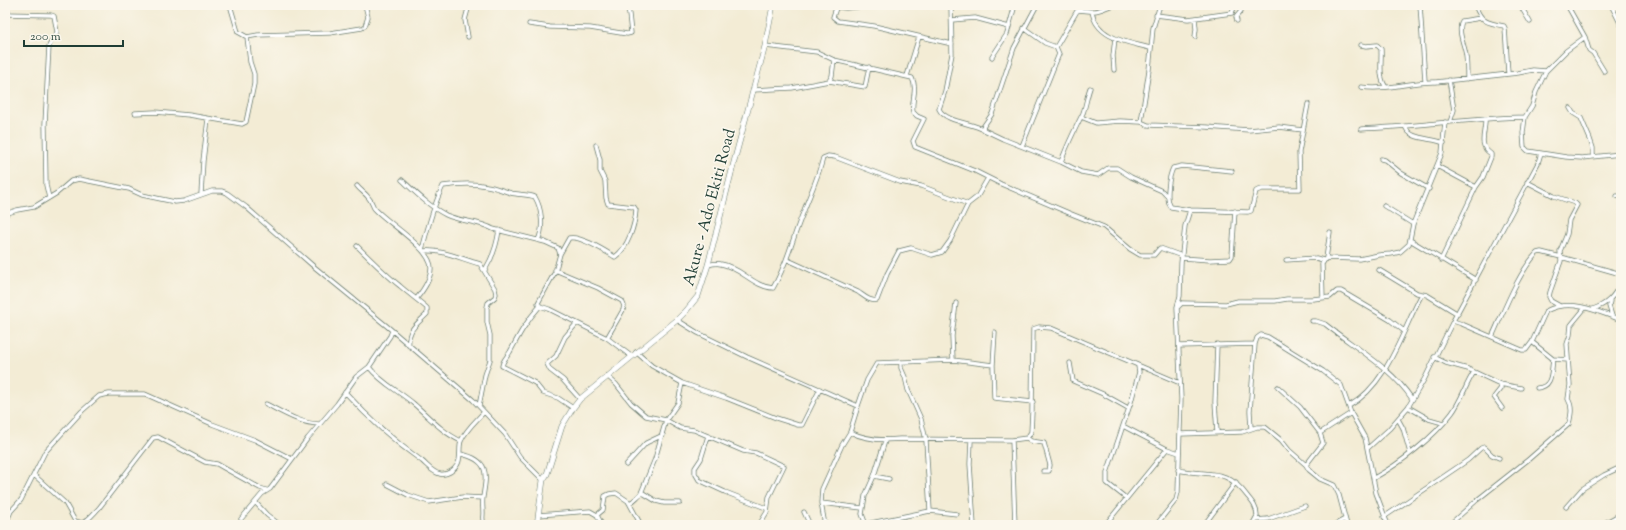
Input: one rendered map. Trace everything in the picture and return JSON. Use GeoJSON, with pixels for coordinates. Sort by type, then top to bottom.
{"type":"FeatureCollection","features":[{"type":"Feature","properties":{"kind":"main road","name":"Akure - Ado Ekiti Road"},"geometry":{"type":"LineString","coordinates":[[537,525],[543,480],[547,474],[562,426],[573,408],[580,399],[607,376],[677,320],[698,296],[708,265],[765,46],[773,5]]}},
{"type":"Feature","properties":{"kind":"street"},"geometry":{"type":"LineString","coordinates":[[230,5],[238,32],[247,36],[330,33],[364,27],[368,18],[365,5]]}},
{"type":"Feature","properties":{"kind":"street"},"geometry":{"type":"LineString","coordinates":[[468,37],[465,23],[469,5]]}},
{"type":"Feature","properties":{"kind":"street"},"geometry":{"type":"LineString","coordinates":[[529,24],[550,27],[590,28],[627,34],[631,33],[628,5]]}},
{"type":"Feature","properties":{"kind":"street"},"geometry":{"type":"LineString","coordinates":[[875,5],[852,8],[836,6],[833,16],[838,22],[874,26],[952,44]]}},
{"type":"Feature","properties":{"kind":"street"},"geometry":{"type":"LineString","coordinates":[[951,5],[951,60],[945,92],[939,109],[941,113],[947,117],[984,130],[1061,162],[1080,172],[1098,175],[1108,168],[1117,168],[1131,178],[1162,191],[1167,196]]}},
{"type":"Feature","properties":{"kind":"street"},"geometry":{"type":"LineString","coordinates":[[992,57],[1003,40],[1015,5]]}},
{"type":"Feature","properties":{"kind":"street"},"geometry":{"type":"LineString","coordinates":[[984,130],[983,127],[992,114],[1014,48],[1037,5]]}},
{"type":"Feature","properties":{"kind":"street"},"geometry":{"type":"LineString","coordinates":[[1056,47],[1077,11],[1104,9],[1112,5]]}},
{"type":"Feature","properties":{"kind":"street"},"geometry":{"type":"LineString","coordinates":[[1141,122],[1149,70],[1150,48],[1156,15],[1160,5]]}},
{"type":"Feature","properties":{"kind":"street"},"geometry":{"type":"LineString","coordinates":[[1156,15],[1180,19],[1195,18],[1232,13],[1235,5]]}},
{"type":"Feature","properties":{"kind":"street"},"geometry":{"type":"LineString","coordinates":[[1237,22],[1236,17],[1241,11],[1241,5]]}},
{"type":"Feature","properties":{"kind":"street"},"geometry":{"type":"LineString","coordinates":[[1420,5],[1425,82]]}},
{"type":"Feature","properties":{"kind":"street"},"geometry":{"type":"LineString","coordinates":[[1475,5],[1481,18],[1485,22],[1504,26],[1505,28],[1508,73]]}},
{"type":"Feature","properties":{"kind":"street"},"geometry":{"type":"LineString","coordinates":[[1520,5],[1530,22]]}},
{"type":"Feature","properties":{"kind":"street"},"geometry":{"type":"LineString","coordinates":[[1567,5],[1585,37],[1589,50],[1593,53],[1604,71]]}},
{"type":"Feature","properties":{"kind":"street"},"geometry":{"type":"LineString","coordinates":[[1612,5],[1621,25]]}},
{"type":"Feature","properties":{"kind":"street"},"geometry":{"type":"LineString","coordinates":[[1092,11],[1093,18],[1102,31],[1115,38],[1150,48]]}},
{"type":"Feature","properties":{"kind":"street"},"geometry":{"type":"LineString","coordinates":[[5,14],[54,16],[57,32],[49,46],[45,124],[46,186],[51,197]]}},
{"type":"Feature","properties":{"kind":"street"},"geometry":{"type":"LineString","coordinates":[[952,20],[975,18],[1008,27]]}},
{"type":"Feature","properties":{"kind":"street"},"geometry":{"type":"LineString","coordinates":[[1195,18],[1195,37]]}},
{"type":"Feature","properties":{"kind":"street"},"geometry":{"type":"LineString","coordinates":[[1467,79],[1466,56],[1461,36],[1460,24],[1466,20],[1481,18]]}},
{"type":"Feature","properties":{"kind":"street"},"geometry":{"type":"LineString","coordinates":[[1022,146],[1059,54],[1056,47],[1045,42],[1024,28]]}},
{"type":"Feature","properties":{"kind":"street"},"geometry":{"type":"LineString","coordinates":[[135,113],[189,115],[237,124],[246,122],[254,78],[250,62],[247,36]]}},
{"type":"Feature","properties":{"kind":"street"},"geometry":{"type":"LineString","coordinates":[[907,76],[919,37]]}},
{"type":"Feature","properties":{"kind":"street"},"geometry":{"type":"LineString","coordinates":[[1585,37],[1561,55],[1546,71],[1526,117],[1523,132],[1524,147],[1528,151],[1566,157],[1593,157],[1621,154]]}},
{"type":"Feature","properties":{"kind":"street"},"geometry":{"type":"LineString","coordinates":[[1114,70],[1113,56],[1115,38]]}},
{"type":"Feature","properties":{"kind":"street"},"geometry":{"type":"LineString","coordinates":[[1361,45],[1377,45],[1381,49],[1381,76],[1382,82],[1386,87]]}},
{"type":"Feature","properties":{"kind":"street"},"geometry":{"type":"LineString","coordinates":[[765,46],[817,52],[834,60],[912,78],[914,82],[912,112],[924,119],[914,139],[914,146],[1104,227],[1130,249],[1140,255],[1154,255],[1160,248],[1182,257],[1210,260],[1230,259],[1232,256],[1235,211]]}},
{"type":"Feature","properties":{"kind":"street"},"geometry":{"type":"LineString","coordinates":[[829,81],[832,76],[834,60]]}},
{"type":"Feature","properties":{"kind":"street"},"geometry":{"type":"LineString","coordinates":[[753,90],[786,89],[829,81],[865,87],[869,67]]}},
{"type":"Feature","properties":{"kind":"street"},"geometry":{"type":"LineString","coordinates":[[1361,86],[1373,88],[1386,87],[1538,70],[1546,71]]}},
{"type":"Feature","properties":{"kind":"street"},"geometry":{"type":"LineString","coordinates":[[1449,80],[1454,110],[1450,122]]}},
{"type":"Feature","properties":{"kind":"street"},"geometry":{"type":"LineString","coordinates":[[1061,162],[1064,151],[1070,142],[1081,117],[1090,88]]}},
{"type":"Feature","properties":{"kind":"street"},"geometry":{"type":"LineString","coordinates":[[1232,171],[1182,166],[1175,167],[1172,172],[1167,200],[1171,207],[1190,210],[1251,211],[1256,191],[1262,189],[1300,189],[1299,152],[1308,104]]}},
{"type":"Feature","properties":{"kind":"street"},"geometry":{"type":"LineString","coordinates":[[1570,108],[1573,113],[1581,118],[1593,148],[1593,157]]}},
{"type":"Feature","properties":{"kind":"street"},"geometry":{"type":"LineString","coordinates":[[1081,117],[1096,123],[1120,121],[1141,122],[1148,125],[1249,130],[1279,127],[1303,130]]}},
{"type":"Feature","properties":{"kind":"street"},"geometry":{"type":"LineString","coordinates":[[1361,129],[1526,117]]}},
{"type":"Feature","properties":{"kind":"street"},"geometry":{"type":"LineString","coordinates":[[201,194],[208,119]]}},
{"type":"Feature","properties":{"kind":"street"},"geometry":{"type":"LineString","coordinates":[[1441,260],[1476,187],[1483,178],[1491,157],[1491,154],[1484,149],[1483,145],[1485,119]]}},
{"type":"Feature","properties":{"kind":"street"},"geometry":{"type":"LineString","coordinates":[[1286,260],[1316,258],[1358,259],[1400,252],[1409,244],[1413,224],[1437,166],[1444,143],[1445,122]]}},
{"type":"Feature","properties":{"kind":"street"},"geometry":{"type":"LineString","coordinates":[[1405,126],[1410,134],[1422,138],[1437,139],[1444,143]]}},
{"type":"Feature","properties":{"kind":"street"},"geometry":{"type":"LineString","coordinates":[[540,306],[538,302],[555,270],[560,254],[569,238],[574,237],[615,257],[619,254],[630,238],[636,210],[634,207],[608,204],[606,198],[605,181],[600,171],[600,160],[596,145]]}},
{"type":"Feature","properties":{"kind":"street"},"geometry":{"type":"LineString","coordinates":[[1368,448],[1398,419],[1408,407],[1425,378],[1434,357],[1538,163],[1540,153]]}},
{"type":"Feature","properties":{"kind":"street"},"geometry":{"type":"LineString","coordinates":[[708,265],[722,264],[751,278],[765,287],[773,288],[788,260],[802,214],[819,177],[823,158],[828,156],[835,157],[900,182],[921,186],[968,204]]}},
{"type":"Feature","properties":{"kind":"street"},"geometry":{"type":"LineString","coordinates":[[1381,159],[1385,160],[1401,173],[1428,188]]}},
{"type":"Feature","properties":{"kind":"street"},"geometry":{"type":"LineString","coordinates":[[1437,166],[1476,187]]}},
{"type":"Feature","properties":{"kind":"street"},"geometry":{"type":"LineString","coordinates":[[788,260],[858,292],[868,299],[873,301],[877,300],[887,274],[899,251],[911,248],[932,255],[942,252],[950,241],[968,204],[977,197],[988,178]]}},
{"type":"Feature","properties":{"kind":"street"},"geometry":{"type":"LineString","coordinates":[[5,214],[34,207],[51,197],[71,181],[78,179],[129,189],[142,195],[175,202],[184,201],[212,191],[222,191],[238,201],[312,265],[444,374],[479,406],[505,434],[520,457],[543,480]]}},
{"type":"Feature","properties":{"kind":"street"},"geometry":{"type":"LineString","coordinates":[[402,180],[434,208],[449,216],[487,225],[493,229],[555,245],[560,254]]}},
{"type":"Feature","properties":{"kind":"street"},"geometry":{"type":"LineString","coordinates":[[1527,182],[1554,196],[1577,205],[1569,220],[1567,234],[1560,251],[1561,261],[1549,297],[1551,301],[1560,306]]}},
{"type":"Feature","properties":{"kind":"street"},"geometry":{"type":"LineString","coordinates":[[422,250],[434,208],[443,186],[476,184],[512,193],[530,195],[537,200],[542,224],[541,235],[538,240]]}},
{"type":"Feature","properties":{"kind":"street"},"geometry":{"type":"LineString","coordinates":[[357,186],[369,197],[374,207],[422,250],[429,261],[431,270],[426,287],[418,298]]}},
{"type":"Feature","properties":{"kind":"street"},"geometry":{"type":"LineString","coordinates":[[1384,206],[1413,224]]}},
{"type":"Feature","properties":{"kind":"street"},"geometry":{"type":"LineString","coordinates":[[1156,525],[1176,500],[1180,434],[1178,308],[1185,226],[1190,210]]}},
{"type":"Feature","properties":{"kind":"street"},"geometry":{"type":"LineString","coordinates":[[485,270],[493,258],[499,230]]}},
{"type":"Feature","properties":{"kind":"street"},"geometry":{"type":"LineString","coordinates":[[1323,298],[1322,264],[1330,232]]}},
{"type":"Feature","properties":{"kind":"street"},"geometry":{"type":"LineString","coordinates":[[1410,240],[1476,280]]}},
{"type":"Feature","properties":{"kind":"street"},"geometry":{"type":"LineString","coordinates":[[357,246],[400,286],[418,298],[427,308],[428,311],[409,333],[409,346]]}},
{"type":"Feature","properties":{"kind":"street"},"geometry":{"type":"LineString","coordinates":[[422,250],[450,254],[467,261],[480,264],[485,270],[496,294],[487,307],[487,322],[490,335],[490,360],[485,375],[479,406]]}},
{"type":"Feature","properties":{"kind":"street"},"geometry":{"type":"LineString","coordinates":[[1492,337],[1521,275],[1537,253],[1541,252],[1621,274]]}},
{"type":"Feature","properties":{"kind":"street"},"geometry":{"type":"LineString","coordinates":[[555,270],[598,288],[622,301],[624,306],[623,310],[607,338]]}},
{"type":"Feature","properties":{"kind":"street"},"geometry":{"type":"LineString","coordinates":[[1379,270],[1416,293],[1426,295],[1458,314]]}},
{"type":"Feature","properties":{"kind":"street"},"geometry":{"type":"LineString","coordinates":[[1613,317],[1609,306],[1621,283]]}},
{"type":"Feature","properties":{"kind":"street"},"geometry":{"type":"LineString","coordinates":[[1178,308],[1182,303],[1226,304],[1238,301],[1274,301],[1287,299],[1323,298],[1330,297],[1337,291],[1341,291],[1390,320],[1404,331]]}},
{"type":"Feature","properties":{"kind":"street"},"geometry":{"type":"LineString","coordinates":[[1349,406],[1358,402],[1383,373],[1393,356],[1422,294]]}},
{"type":"Feature","properties":{"kind":"street"},"geometry":{"type":"LineString","coordinates":[[1592,309],[1604,305],[1611,300]]}},
{"type":"Feature","properties":{"kind":"street"},"geometry":{"type":"LineString","coordinates":[[953,360],[952,336],[956,303]]}},
{"type":"Feature","properties":{"kind":"street"},"geometry":{"type":"LineString","coordinates":[[540,306],[549,308],[607,338],[631,356]]}},
{"type":"Feature","properties":{"kind":"street"},"geometry":{"type":"LineString","coordinates":[[540,306],[528,319],[509,354],[503,361],[502,366],[535,383],[543,393],[558,398],[573,408]]}},
{"type":"Feature","properties":{"kind":"street"},"geometry":{"type":"LineString","coordinates":[[1453,322],[1522,350],[1526,350],[1532,342],[1546,310],[1560,306],[1585,308],[1592,309],[1621,320]]}},
{"type":"Feature","properties":{"kind":"street"},"geometry":{"type":"LineString","coordinates":[[1450,525],[1477,500],[1529,459],[1569,424],[1572,404],[1568,399],[1570,385],[1567,344],[1570,335],[1570,325],[1584,311],[1585,308]]}},
{"type":"Feature","properties":{"kind":"street"},"geometry":{"type":"LineString","coordinates":[[677,320],[741,354],[858,406]]}},
{"type":"Feature","properties":{"kind":"street"},"geometry":{"type":"LineString","coordinates":[[1312,321],[1325,324],[1385,369],[1405,389],[1412,399]]}},
{"type":"Feature","properties":{"kind":"street"},"geometry":{"type":"LineString","coordinates":[[577,322],[565,337],[556,356],[546,364],[550,370],[563,380],[580,399]]}},
{"type":"Feature","properties":{"kind":"street"},"geometry":{"type":"LineString","coordinates":[[1027,438],[1031,432],[1033,402],[1034,328],[1051,328],[1180,383]]}},
{"type":"Feature","properties":{"kind":"street"},"geometry":{"type":"LineString","coordinates":[[241,519],[266,490],[270,488],[319,424],[337,404],[356,377],[369,367],[392,331]]}},
{"type":"Feature","properties":{"kind":"street"},"geometry":{"type":"LineString","coordinates":[[996,332],[993,365],[994,398],[1033,402]]}},
{"type":"Feature","properties":{"kind":"street"},"geometry":{"type":"LineString","coordinates":[[1251,429],[1255,344],[1259,336],[1263,335],[1323,371],[1341,385],[1352,413],[1365,438],[1376,493],[1388,525]]}},
{"type":"Feature","properties":{"kind":"street"},"geometry":{"type":"LineString","coordinates":[[1532,342],[1553,359],[1568,360]]}},
{"type":"Feature","properties":{"kind":"street"},"geometry":{"type":"LineString","coordinates":[[1217,344],[1215,402],[1217,432]]}},
{"type":"Feature","properties":{"kind":"street"},"geometry":{"type":"LineString","coordinates":[[1179,346],[1255,344]]}},
{"type":"Feature","properties":{"kind":"street"},"geometry":{"type":"LineString","coordinates":[[636,352],[652,366],[682,383],[798,425],[802,425],[820,389]]}},
{"type":"Feature","properties":{"kind":"street"},"geometry":{"type":"LineString","coordinates":[[1434,357],[1474,372],[1500,384],[1521,388]]}},
{"type":"Feature","properties":{"kind":"street"},"geometry":{"type":"LineString","coordinates":[[1537,388],[1543,388],[1548,385],[1551,378],[1553,359]]}},
{"type":"Feature","properties":{"kind":"street"},"geometry":{"type":"LineString","coordinates":[[825,525],[821,503],[824,485],[842,445],[850,432],[867,380],[877,363],[953,360],[993,365]]}},
{"type":"Feature","properties":{"kind":"street"},"geometry":{"type":"LineString","coordinates":[[902,362],[901,368],[906,377],[908,390],[921,419],[926,440],[930,510]]}},
{"type":"Feature","properties":{"kind":"street"},"geometry":{"type":"LineString","coordinates":[[1070,363],[1073,381],[1103,394],[1128,408]]}},
{"type":"Feature","properties":{"kind":"street"},"geometry":{"type":"LineString","coordinates":[[1126,498],[1107,483],[1106,480],[1136,384],[1138,366]]}},
{"type":"Feature","properties":{"kind":"street"},"geometry":{"type":"LineString","coordinates":[[369,367],[377,378],[397,391],[450,434],[461,441]]}},
{"type":"Feature","properties":{"kind":"street"},"geometry":{"type":"LineString","coordinates":[[1374,478],[1387,471],[1410,453],[1429,437],[1453,412],[1474,372]]}},
{"type":"Feature","properties":{"kind":"street"},"geometry":{"type":"LineString","coordinates":[[607,376],[642,413],[652,418],[666,420],[680,428],[708,436],[723,444],[743,451],[756,453],[784,466],[769,497],[766,508],[767,512],[759,525]]}},
{"type":"Feature","properties":{"kind":"street"},"geometry":{"type":"LineString","coordinates":[[629,503],[634,501],[641,493],[655,460],[666,420],[678,403],[682,383]]}},
{"type":"Feature","properties":{"kind":"street"},"geometry":{"type":"LineString","coordinates":[[1500,384],[1501,388],[1494,397],[1502,408]]}},
{"type":"Feature","properties":{"kind":"street"},"geometry":{"type":"LineString","coordinates":[[1278,387],[1300,408],[1320,433],[1323,443],[1306,465]]}},
{"type":"Feature","properties":{"kind":"street"},"geometry":{"type":"LineString","coordinates":[[345,392],[376,426],[410,454],[436,472],[444,474],[454,469],[461,454],[461,441],[468,429],[484,412]]}},
{"type":"Feature","properties":{"kind":"street"},"geometry":{"type":"LineString","coordinates":[[7,524],[11,511],[21,500],[45,452],[53,441],[99,396],[109,394],[145,394],[212,424],[255,440],[292,459]]}},
{"type":"Feature","properties":{"kind":"street"},"geometry":{"type":"LineString","coordinates":[[266,404],[301,420],[319,424]]}},
{"type":"Feature","properties":{"kind":"street"},"geometry":{"type":"LineString","coordinates":[[1408,407],[1429,419],[1442,423]]}},
{"type":"Feature","properties":{"kind":"street"},"geometry":{"type":"LineString","coordinates":[[1320,433],[1352,413]]}},
{"type":"Feature","properties":{"kind":"street"},"geometry":{"type":"LineString","coordinates":[[1398,419],[1403,428],[1410,453]]}},
{"type":"Feature","properties":{"kind":"street"},"geometry":{"type":"LineString","coordinates":[[1251,422],[1257,427]]}},
{"type":"Feature","properties":{"kind":"street"},"geometry":{"type":"LineString","coordinates":[[1123,426],[1167,449],[1179,453]]}},
{"type":"Feature","properties":{"kind":"street"},"geometry":{"type":"LineString","coordinates":[[1180,434],[1242,432],[1257,427],[1265,427],[1281,440],[1289,450],[1306,465],[1309,470],[1320,479],[1334,485],[1339,495],[1347,525]]}},
{"type":"Feature","properties":{"kind":"street"},"geometry":{"type":"LineString","coordinates":[[850,432],[870,439],[885,441],[900,439],[1012,440],[1027,438],[1031,441],[1044,443],[1050,465],[1049,471],[1043,471]]}},
{"type":"Feature","properties":{"kind":"street"},"geometry":{"type":"LineString","coordinates":[[626,465],[641,447],[656,437],[663,435]]}},
{"type":"Feature","properties":{"kind":"street"},"geometry":{"type":"LineString","coordinates":[[708,436],[701,459],[696,468],[696,476],[699,480],[766,508]]}},
{"type":"Feature","properties":{"kind":"street"},"geometry":{"type":"LineString","coordinates":[[34,475],[65,503],[75,521],[82,524],[86,522],[99,508],[153,438],[158,437],[205,462],[217,464],[266,490]]}},
{"type":"Feature","properties":{"kind":"street"},"geometry":{"type":"LineString","coordinates":[[971,440],[970,464],[974,525]]}},
{"type":"Feature","properties":{"kind":"street"},"geometry":{"type":"LineString","coordinates":[[1012,440],[1015,525]]}},
{"type":"Feature","properties":{"kind":"street"},"geometry":{"type":"LineString","coordinates":[[885,441],[862,508],[866,525],[930,510],[957,514]]}},
{"type":"Feature","properties":{"kind":"street"},"geometry":{"type":"LineString","coordinates":[[1384,517],[1462,464],[1481,448],[1484,447],[1492,455],[1499,458]]}},
{"type":"Feature","properties":{"kind":"street"},"geometry":{"type":"LineString","coordinates":[[1106,525],[1126,498],[1167,449]]}},
{"type":"Feature","properties":{"kind":"street"},"geometry":{"type":"LineString","coordinates":[[461,454],[470,456],[484,467],[485,487],[482,521],[484,525]]}},
{"type":"Feature","properties":{"kind":"street"},"geometry":{"type":"LineString","coordinates":[[1566,507],[1582,489],[1604,475],[1621,467]]}},
{"type":"Feature","properties":{"kind":"street"},"geometry":{"type":"LineString","coordinates":[[1178,470],[1191,473],[1218,474],[1228,477],[1236,482],[1254,504],[1257,513],[1256,520],[1252,525]]}},
{"type":"Feature","properties":{"kind":"street"},"geometry":{"type":"LineString","coordinates":[[874,476],[889,479]]}},
{"type":"Feature","properties":{"kind":"street"},"geometry":{"type":"LineString","coordinates":[[1204,525],[1236,482]]}},
{"type":"Feature","properties":{"kind":"street"},"geometry":{"type":"LineString","coordinates":[[387,484],[408,495],[429,502],[464,497],[483,498]]}},
{"type":"Feature","properties":{"kind":"street"},"geometry":{"type":"LineString","coordinates":[[597,515],[603,510],[604,499],[609,494],[616,493],[629,503],[642,525]]}},
{"type":"Feature","properties":{"kind":"street"},"geometry":{"type":"LineString","coordinates":[[641,493],[649,495],[656,501],[664,503],[680,503]]}},
{"type":"Feature","properties":{"kind":"street"},"geometry":{"type":"LineString","coordinates":[[256,503],[267,515],[280,525]]}},
{"type":"Feature","properties":{"kind":"street"},"geometry":{"type":"LineString","coordinates":[[821,503],[862,508]]}},
{"type":"Feature","properties":{"kind":"street"},"geometry":{"type":"LineString","coordinates":[[1256,520],[1268,519],[1305,506]]}},
{"type":"Feature","properties":{"kind":"street"},"geometry":{"type":"LineString","coordinates":[[539,515],[590,511],[597,515],[602,525]]}},
{"type":"Feature","properties":{"kind":"street"},"geometry":{"type":"LineString","coordinates":[[804,512],[810,525]]}},
{"type":"Feature","properties":{"kind":"street"},"geometry":{"type":"LineString","coordinates":[[1601,525],[1621,514]]}},
{"type":"Feature","properties":{"kind":"street"},"geometry":{"type":"LineString","coordinates":[[1334,525],[1345,519]]}}]}
